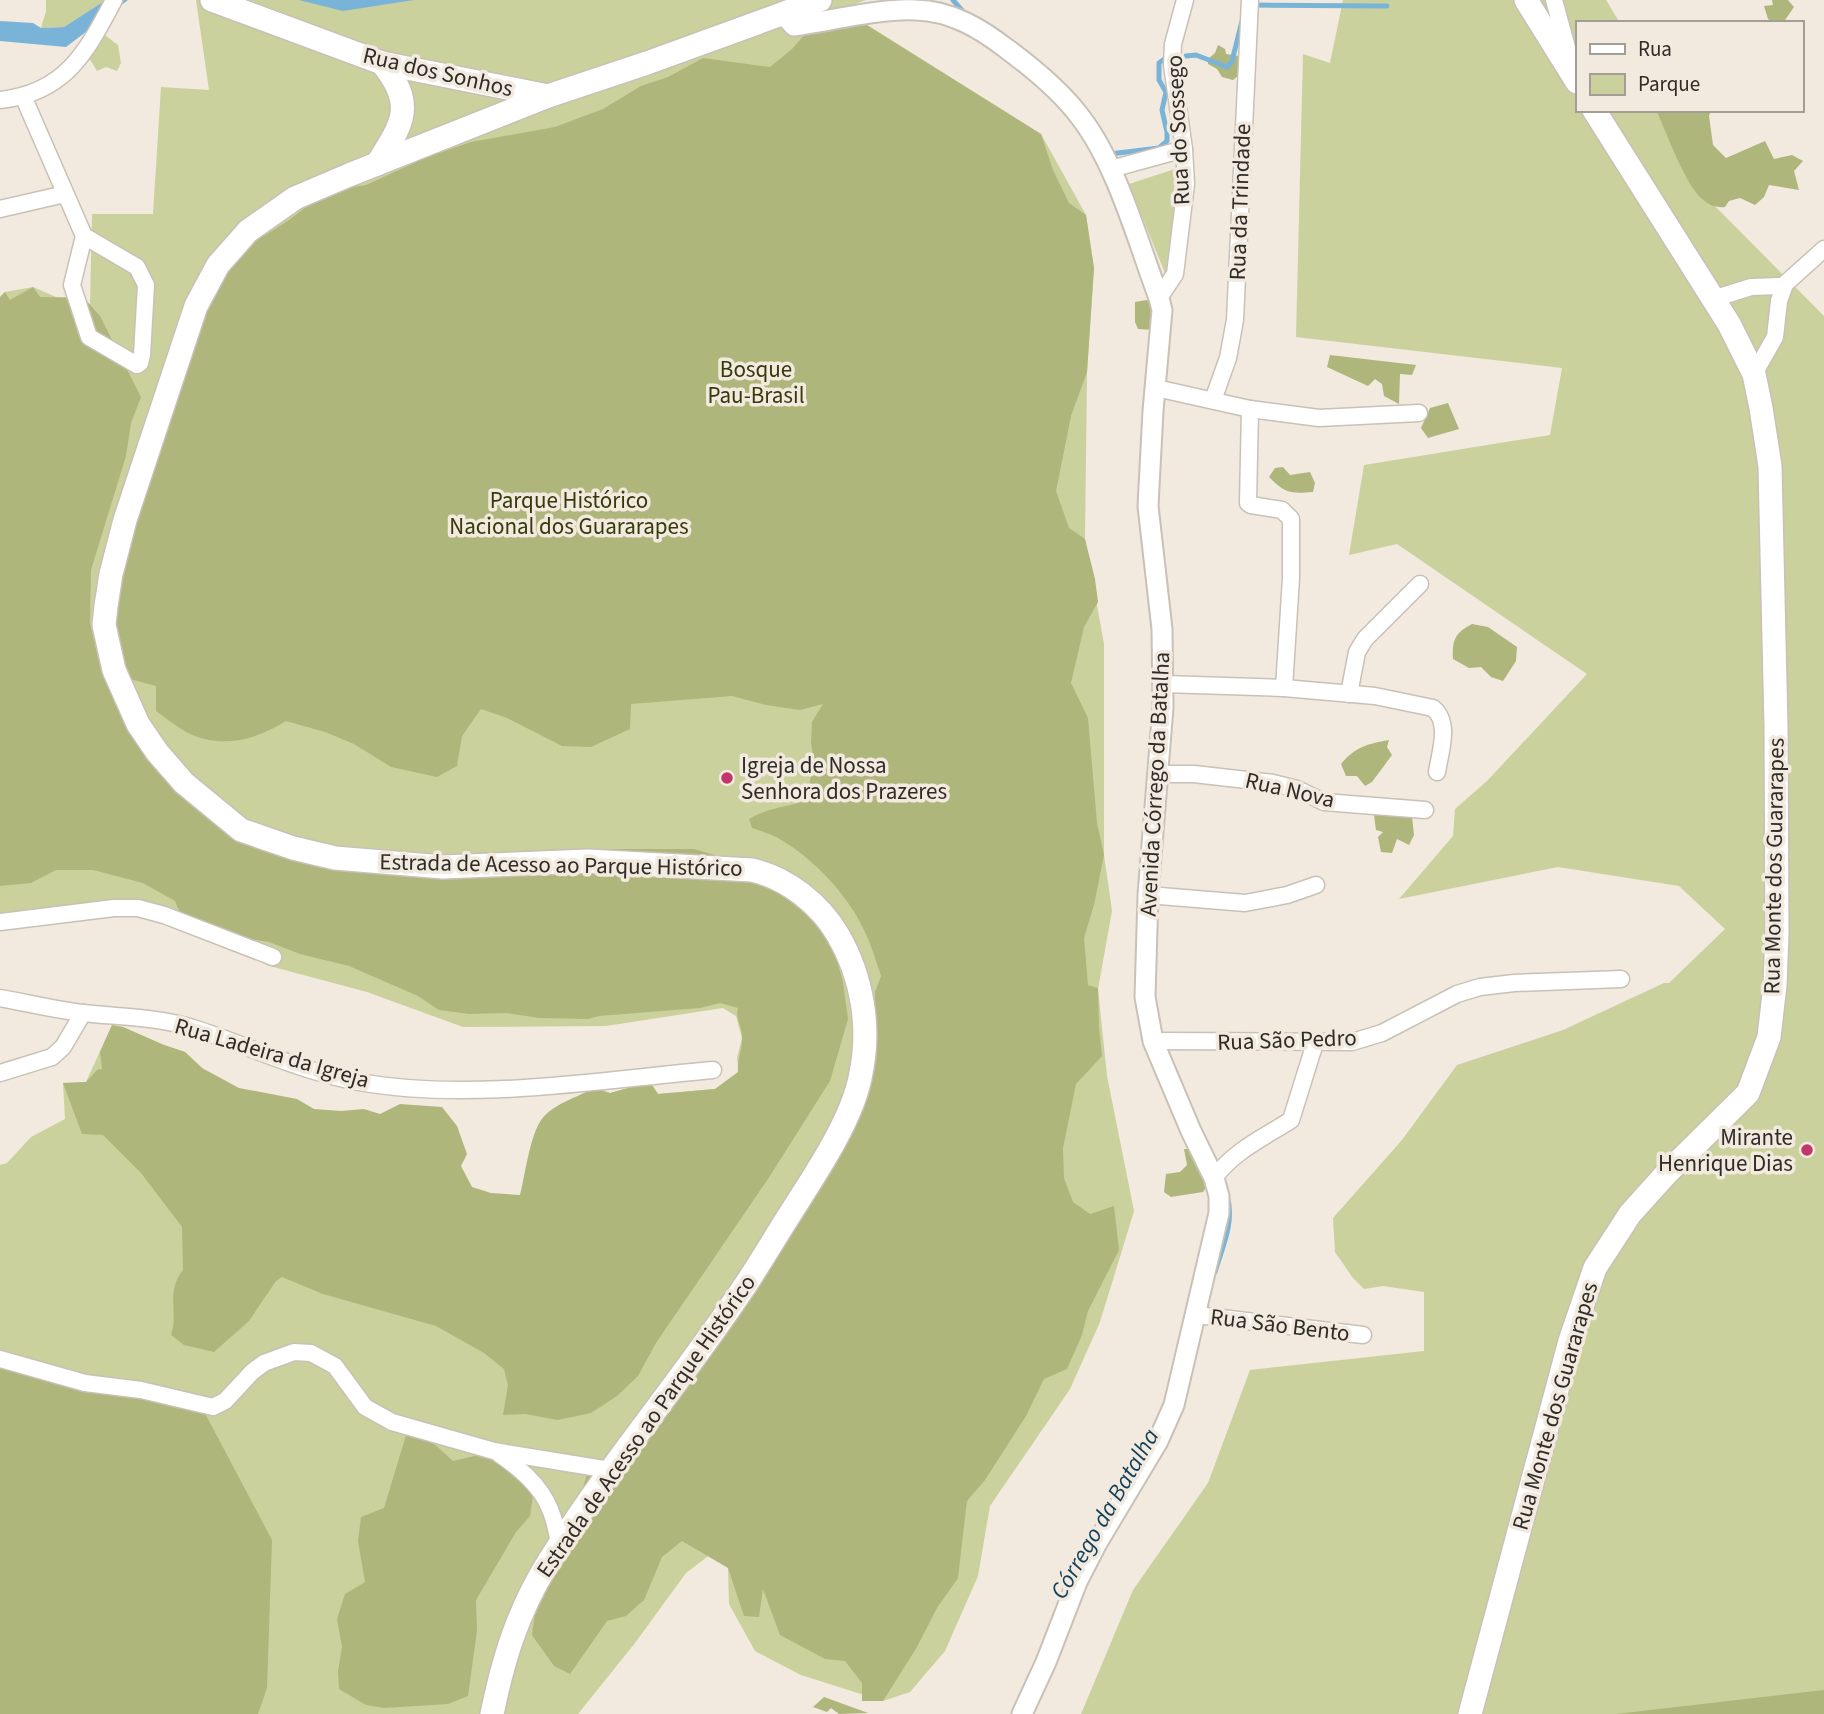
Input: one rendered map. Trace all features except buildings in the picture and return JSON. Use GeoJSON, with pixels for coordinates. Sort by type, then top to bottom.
{"type":"FeatureCollection","features":[{"type":"Feature","properties":{"kind":"main road","name":"Rua dos Sonhos"},"geometry":{"type":"LineString","coordinates":[[212,0],[382,63],[548,96]]}},
{"type":"Feature","properties":{"kind":"main road"},"geometry":{"type":"LineString","coordinates":[[548,96],[820,0]]}},
{"type":"Feature","properties":{"kind":"main road"},"geometry":{"type":"LineString","coordinates":[[1526,0],[1576,80]]}},
{"type":"Feature","properties":{"kind":"main road"},"geometry":{"type":"LineString","coordinates":[[377,164],[398,129],[403,107],[399,87],[382,63]]}},
{"type":"Feature","properties":{"kind":"main road","name":"Estrada de Acesso ao Parque Histórico"},"geometry":{"type":"LineString","coordinates":[[492,1714],[507,1648],[533,1588],[610,1470],[742,1290],[804,1192],[850,1111],[860,1080],[865,1049],[864,1012],[852,964],[834,927],[815,906],[777,878],[752,870],[588,861],[443,867],[335,858],[293,848],[241,830],[192,792],[157,752],[125,700],[104,625],[111,574],[125,520],[196,306],[218,265],[248,231],[277,208],[295,198],[548,96]]}},
{"type":"Feature","properties":{"kind":"main road","name":"Rua Monte dos Guararapes"},"geometry":{"type":"LineString","coordinates":[[1470,1714],[1570,1341],[1595,1268],[1630,1214],[1665,1174],[1748,1093],[1769,1037],[1775,985],[1777,934],[1770,466],[1754,374],[1729,324],[1595,112]]}},
{"type":"Feature","properties":{"kind":"street"},"geometry":{"type":"LineString","coordinates":[[0,100],[23,96],[57,82],[75,65],[114,0]]}},
{"type":"Feature","properties":{"kind":"street","name":"Rua do Sossego"},"geometry":{"type":"LineString","coordinates":[[1159,298],[1175,274],[1186,184],[1184,149],[1172,65],[1173,44],[1185,0]]}},
{"type":"Feature","properties":{"kind":"street","name":"Rua da Trindade"},"geometry":{"type":"LineString","coordinates":[[1213,400],[1228,358],[1235,320],[1250,0]]}},
{"type":"Feature","properties":{"kind":"street"},"geometry":{"type":"LineString","coordinates":[[1554,0],[1576,80]]}},
{"type":"Feature","properties":{"kind":"street","name":"Avenida Córrego da Batalha"},"geometry":{"type":"LineString","coordinates":[[782,13],[794,26],[915,10],[967,22],[1002,45],[1056,90],[1081,117],[1103,152],[1117,167],[1159,298],[1162,324],[1148,506],[1162,629],[1164,684],[1148,895],[1145,997],[1153,1041],[1214,1178],[1219,1196],[1219,1213],[1174,1405],[1158,1441],[1077,1582],[1046,1662],[1022,1714]]}},
{"type":"Feature","properties":{"kind":"street"},"geometry":{"type":"LineString","coordinates":[[23,96],[84,236],[137,267],[146,285],[142,355],[137,365],[89,337],[72,285],[84,236]]}},
{"type":"Feature","properties":{"kind":"street"},"geometry":{"type":"LineString","coordinates":[[1117,167],[1184,149]]}},
{"type":"Feature","properties":{"kind":"street"},"geometry":{"type":"LineString","coordinates":[[0,209],[65,194]]}},
{"type":"Feature","properties":{"kind":"street"},"geometry":{"type":"LineString","coordinates":[[1754,374],[1775,337],[1779,301],[1784,286],[1824,248]]}},
{"type":"Feature","properties":{"kind":"street"},"geometry":{"type":"LineString","coordinates":[[1713,299],[1751,287],[1784,286]]}},
{"type":"Feature","properties":{"kind":"street"},"geometry":{"type":"LineString","coordinates":[[1156,388],[1250,409],[1319,418],[1419,413]]}},
{"type":"Feature","properties":{"kind":"street"},"geometry":{"type":"LineString","coordinates":[[1250,409],[1248,503],[1282,510],[1291,519],[1291,578],[1284,688]]}},
{"type":"Feature","properties":{"kind":"street"},"geometry":{"type":"LineString","coordinates":[[1349,694],[1357,652],[1365,639],[1420,584]]}},
{"type":"Feature","properties":{"kind":"street"},"geometry":{"type":"LineString","coordinates":[[1164,684],[1284,688],[1400,700],[1433,708],[1443,724],[1437,772]]}},
{"type":"Feature","properties":{"kind":"street","name":"Rua Nova"},"geometry":{"type":"LineString","coordinates":[[1156,774],[1194,774],[1273,782],[1297,789],[1324,802],[1425,810]]}},
{"type":"Feature","properties":{"kind":"street"},"geometry":{"type":"LineString","coordinates":[[1148,895],[1245,903],[1287,895],[1315,885]]}},
{"type":"Feature","properties":{"kind":"street"},"geometry":{"type":"LineString","coordinates":[[0,922],[114,908],[138,908],[164,915],[273,957]]}},
{"type":"Feature","properties":{"kind":"street","name":"Rua São Pedro"},"geometry":{"type":"LineString","coordinates":[[1153,1041],[1352,1042],[1382,1033],[1457,994],[1480,987],[1621,979]]}},
{"type":"Feature","properties":{"kind":"street","name":"Rua Ladeira da Igreja"},"geometry":{"type":"LineString","coordinates":[[0,998],[192,1028],[323,1073],[360,1082],[405,1087],[497,1089],[713,1070]]}},
{"type":"Feature","properties":{"kind":"street"},"geometry":{"type":"LineString","coordinates":[[0,1073],[52,1057],[63,1047],[83,1013]]}},
{"type":"Feature","properties":{"kind":"street"},"geometry":{"type":"LineString","coordinates":[[1214,1178],[1238,1152],[1291,1120],[1315,1043]]}},
{"type":"Feature","properties":{"kind":"street","name":"Rua São Bento"},"geometry":{"type":"LineString","coordinates":[[1197,1315],[1363,1335]]}},
{"type":"Feature","properties":{"kind":"street"},"geometry":{"type":"LineString","coordinates":[[0,1359],[85,1383],[141,1390],[213,1407],[225,1401],[264,1363],[294,1352],[312,1353],[335,1366],[365,1407],[392,1422],[494,1451],[610,1470]]}},
{"type":"Feature","properties":{"kind":"street"},"geometry":{"type":"LineString","coordinates":[[494,1451],[530,1477],[539,1488],[553,1513],[558,1528],[559,1548]]}},
{"type":"Feature","properties":{"kind":"green space"},"geometry":{"type":"Polygon","coordinates":[[[46,0],[105,1],[64,27],[41,28],[46,0]]]}},
{"type":"Feature","properties":{"kind":"green space","name":"Parque Histórico Nacional dos Guararapes"},"geometry":{"type":"Polygon","coordinates":[[[196,0],[866,0],[842,9],[1041,134],[1086,215],[1094,268],[1087,372],[1085,539],[1104,644],[1104,855],[1112,911],[1098,989],[1107,1076],[1134,1211],[1100,1322],[1070,1389],[990,1506],[978,1576],[945,1651],[910,1692],[883,1701],[801,1675],[755,1651],[729,1604],[728,1568],[711,1554],[686,1573],[578,1714],[0,1714],[0,1165],[7,1163],[31,1137],[65,1119],[63,1083],[86,1082],[112,1025],[185,1052],[202,1068],[257,1107],[554,1252],[541,1120],[556,1108],[594,1088],[610,1093],[650,1082],[658,1094],[715,1089],[739,1072],[737,1058],[742,1038],[736,1016],[723,1008],[606,1026],[463,1027],[367,992],[266,965],[251,941],[146,911],[0,926],[0,297],[5,292],[33,287],[56,297],[84,298],[90,306],[92,214],[153,214],[161,87],[209,90],[196,0]]]}},
{"type":"Feature","properties":{"kind":"green space"},"geometry":{"type":"Polygon","coordinates":[[[1343,0],[1606,0],[1619,21],[1576,21],[1576,112],[1660,112],[1692,183],[1824,316],[1824,1714],[1081,1714],[1133,1590],[1208,1483],[1250,1370],[1424,1351],[1424,1292],[1383,1286],[1364,1289],[1335,1252],[1333,1218],[1402,1140],[1457,1065],[1563,1030],[1669,983],[1725,929],[1679,886],[1558,867],[1399,899],[1453,836],[1455,809],[1487,781],[1587,674],[1397,544],[1349,555],[1364,465],[1550,435],[1562,368],[1296,337],[1303,54],[1330,63],[1343,0]]]}},
{"type":"Feature","properties":{"kind":"green space"},"geometry":{"type":"Polygon","coordinates":[[[1772,0],[1788,0],[1794,7],[1784,21],[1772,21],[1768,19],[1764,6],[1773,5],[1772,0]]]}},
{"type":"Feature","properties":{"kind":"green space","name":"Bosque Pau-Brasil"},"geometry":{"type":"Polygon","coordinates":[[[841,9],[1041,134],[1053,170],[1069,203],[1086,215],[1094,268],[1087,372],[1071,416],[1056,491],[1069,528],[1085,539],[1098,602],[1084,627],[1071,683],[1088,718],[1097,823],[1104,855],[1084,938],[1088,985],[1098,988],[1102,1056],[1076,1084],[1063,1148],[1064,1178],[1073,1202],[1090,1214],[1114,1206],[1119,1250],[1088,1311],[1082,1335],[1067,1369],[1044,1379],[1026,1416],[985,1480],[967,1501],[958,1578],[937,1608],[917,1647],[883,1701],[862,1701],[862,1683],[845,1661],[825,1659],[780,1635],[763,1589],[759,1617],[744,1616],[728,1568],[682,1541],[662,1557],[644,1600],[626,1616],[607,1621],[570,1674],[554,1666],[532,1635],[541,1568],[579,1501],[587,1474],[610,1457],[730,1327],[876,1044],[875,992],[881,976],[857,917],[839,890],[816,866],[778,838],[752,828],[749,819],[770,810],[806,801],[814,761],[812,722],[823,704],[800,710],[732,696],[631,704],[630,729],[591,747],[562,746],[507,718],[481,709],[462,736],[457,766],[437,777],[391,767],[354,744],[286,721],[263,733],[238,740],[213,741],[188,733],[156,711],[156,686],[126,678],[109,617],[160,395],[244,239],[264,236],[327,191],[366,185],[427,157],[471,142],[555,127],[603,109],[641,86],[668,77],[703,58],[770,67],[792,49],[813,25],[841,9]]]}},
{"type":"Feature","properties":{"kind":"green space"},"geometry":{"type":"Polygon","coordinates":[[[102,33],[118,45],[121,63],[117,71],[106,67],[97,71],[88,56],[102,33]]]}},
{"type":"Feature","properties":{"kind":"green space"},"geometry":{"type":"Polygon","coordinates":[[[1218,45],[1225,49],[1226,54],[1245,57],[1245,70],[1233,80],[1222,77],[1217,69],[1208,64],[1208,59],[1215,53],[1218,45]]]}},
{"type":"Feature","properties":{"kind":"green space"},"geometry":{"type":"Polygon","coordinates":[[[1657,112],[1710,112],[1713,145],[1726,158],[1765,141],[1774,159],[1792,155],[1803,161],[1794,171],[1799,190],[1769,185],[1764,197],[1755,205],[1740,198],[1729,201],[1725,207],[1715,206],[1695,191],[1676,157],[1657,112]]]}},
{"type":"Feature","properties":{"kind":"green space"},"geometry":{"type":"Polygon","coordinates":[[[1178,168],[1181,180],[1169,283],[1129,184],[1178,168]]]}},
{"type":"Feature","properties":{"kind":"green space"},"geometry":{"type":"Polygon","coordinates":[[[33,287],[40,297],[84,298],[100,316],[141,397],[131,423],[126,456],[91,570],[90,623],[101,671],[126,717],[191,797],[252,824],[319,846],[405,856],[568,849],[694,849],[742,863],[775,878],[822,925],[834,949],[843,982],[848,1019],[830,1081],[768,1179],[656,1343],[638,1376],[617,1396],[591,1413],[558,1420],[525,1414],[503,1415],[508,1385],[504,1369],[484,1353],[436,1326],[323,1294],[282,1277],[276,1281],[249,1321],[214,1352],[184,1345],[171,1335],[174,1318],[173,1295],[183,1270],[182,1227],[141,1173],[103,1135],[82,1134],[63,1083],[86,1082],[97,1070],[102,1069],[100,1052],[112,1025],[185,1052],[202,1068],[239,1088],[297,1099],[314,1109],[364,1109],[380,1114],[400,1104],[442,1107],[457,1126],[467,1154],[461,1166],[472,1187],[491,1193],[520,1195],[534,1135],[542,1119],[553,1109],[594,1088],[610,1093],[650,1082],[658,1094],[715,1089],[738,1072],[742,1033],[737,1016],[738,1008],[720,1003],[700,1008],[588,1019],[539,1018],[507,1013],[469,1014],[439,1010],[418,996],[349,966],[300,954],[269,942],[228,936],[183,920],[175,901],[143,883],[93,870],[56,870],[31,883],[0,886],[0,297],[5,292],[10,300],[33,287]]]}},
{"type":"Feature","properties":{"kind":"green space"},"geometry":{"type":"Polygon","coordinates":[[[1147,300],[1156,312],[1153,330],[1138,329],[1135,322],[1135,302],[1147,300]]]}},
{"type":"Feature","properties":{"kind":"green space"},"geometry":{"type":"Polygon","coordinates":[[[1330,355],[1416,365],[1412,375],[1400,374],[1399,404],[1384,396],[1382,384],[1375,379],[1368,386],[1327,367],[1330,355]]]}},
{"type":"Feature","properties":{"kind":"green space"},"geometry":{"type":"Polygon","coordinates":[[[1448,403],[1459,429],[1428,438],[1421,428],[1430,408],[1448,403]]]}},
{"type":"Feature","properties":{"kind":"green space"},"geometry":{"type":"Polygon","coordinates":[[[1283,467],[1290,475],[1310,472],[1315,483],[1313,492],[1288,491],[1269,477],[1275,468],[1283,467]]]}},
{"type":"Feature","properties":{"kind":"green space"},"geometry":{"type":"Polygon","coordinates":[[[1472,624],[1488,627],[1517,647],[1516,661],[1503,681],[1491,677],[1481,667],[1469,668],[1453,659],[1456,638],[1472,624]]]}},
{"type":"Feature","properties":{"kind":"green space"},"geometry":{"type":"Polygon","coordinates":[[[1389,740],[1387,747],[1392,755],[1372,782],[1365,786],[1357,776],[1346,776],[1341,764],[1351,754],[1368,745],[1389,740]]]}},
{"type":"Feature","properties":{"kind":"green space"},"geometry":{"type":"Polygon","coordinates":[[[1374,815],[1412,816],[1414,835],[1409,845],[1397,839],[1392,853],[1381,852],[1378,837],[1383,832],[1376,830],[1374,815]]]}},
{"type":"Feature","properties":{"kind":"green space"},"geometry":{"type":"Polygon","coordinates":[[[1184,1149],[1195,1149],[1209,1183],[1203,1192],[1171,1197],[1164,1192],[1166,1174],[1180,1172],[1187,1165],[1184,1149]]]}},
{"type":"Feature","properties":{"kind":"green space"},"geometry":{"type":"Polygon","coordinates":[[[0,1358],[199,1402],[272,1540],[267,1688],[258,1714],[0,1714],[0,1358]]]}},
{"type":"Feature","properties":{"kind":"green space"},"geometry":{"type":"Polygon","coordinates":[[[410,1422],[453,1461],[496,1451],[534,1489],[530,1516],[516,1532],[476,1600],[477,1631],[468,1696],[448,1704],[384,1708],[366,1705],[339,1689],[338,1671],[342,1647],[337,1619],[345,1594],[365,1582],[358,1541],[361,1517],[384,1508],[410,1422]]]}},
{"type":"Feature","properties":{"kind":"green space"},"geometry":{"type":"Polygon","coordinates":[[[1824,1690],[1824,1714],[1616,1714],[1824,1690]]]}},
{"type":"Feature","properties":{"kind":"green space"},"geometry":{"type":"Polygon","coordinates":[[[824,1697],[868,1713],[839,1714],[831,1708],[827,1712],[813,1707],[824,1697]]]}},
{"type":"Feature","properties":{"kind":"water"},"geometry":{"type":"Polygon","coordinates":[[[106,0],[128,0],[66,47],[0,41],[0,21],[33,23],[41,28],[64,27],[106,0]]]}},
{"type":"Feature","properties":{"kind":"water"},"geometry":{"type":"Polygon","coordinates":[[[299,0],[414,0],[343,11],[299,0]]]}},
{"type":"Feature","properties":{"kind":"waterway","name":"Córrego da Batalha"},"geometry":{"type":"LineString","coordinates":[[953,0],[965,14]]}},
{"type":"Feature","properties":{"kind":"waterway"},"geometry":{"type":"LineString","coordinates":[[1250,5],[1387,6]]}},
{"type":"Feature","properties":{"kind":"waterway"},"geometry":{"type":"LineString","coordinates":[[1186,56],[1196,55],[1227,67],[1232,61],[1242,21]]}},
{"type":"Feature","properties":{"kind":"waterway"},"geometry":{"type":"LineString","coordinates":[[1110,154],[1159,148],[1167,141],[1162,110],[1166,92],[1159,80],[1159,63],[1167,57]]}},
{"type":"Feature","properties":{"kind":"waterway","name":"Córrego da Batalha"},"geometry":{"type":"LineString","coordinates":[[1215,1272],[1229,1225],[1227,1196]]}},
{"type":"Feature","properties":{"kind":"place","name":"Igreja de Nossa Senhora dos Prazeres"},"geometry":{"type":"Point","coordinates":[727,778]}},
{"type":"Feature","properties":{"kind":"place","name":"Mirante Henrique Dias"},"geometry":{"type":"Point","coordinates":[1807,1150]}}]}
